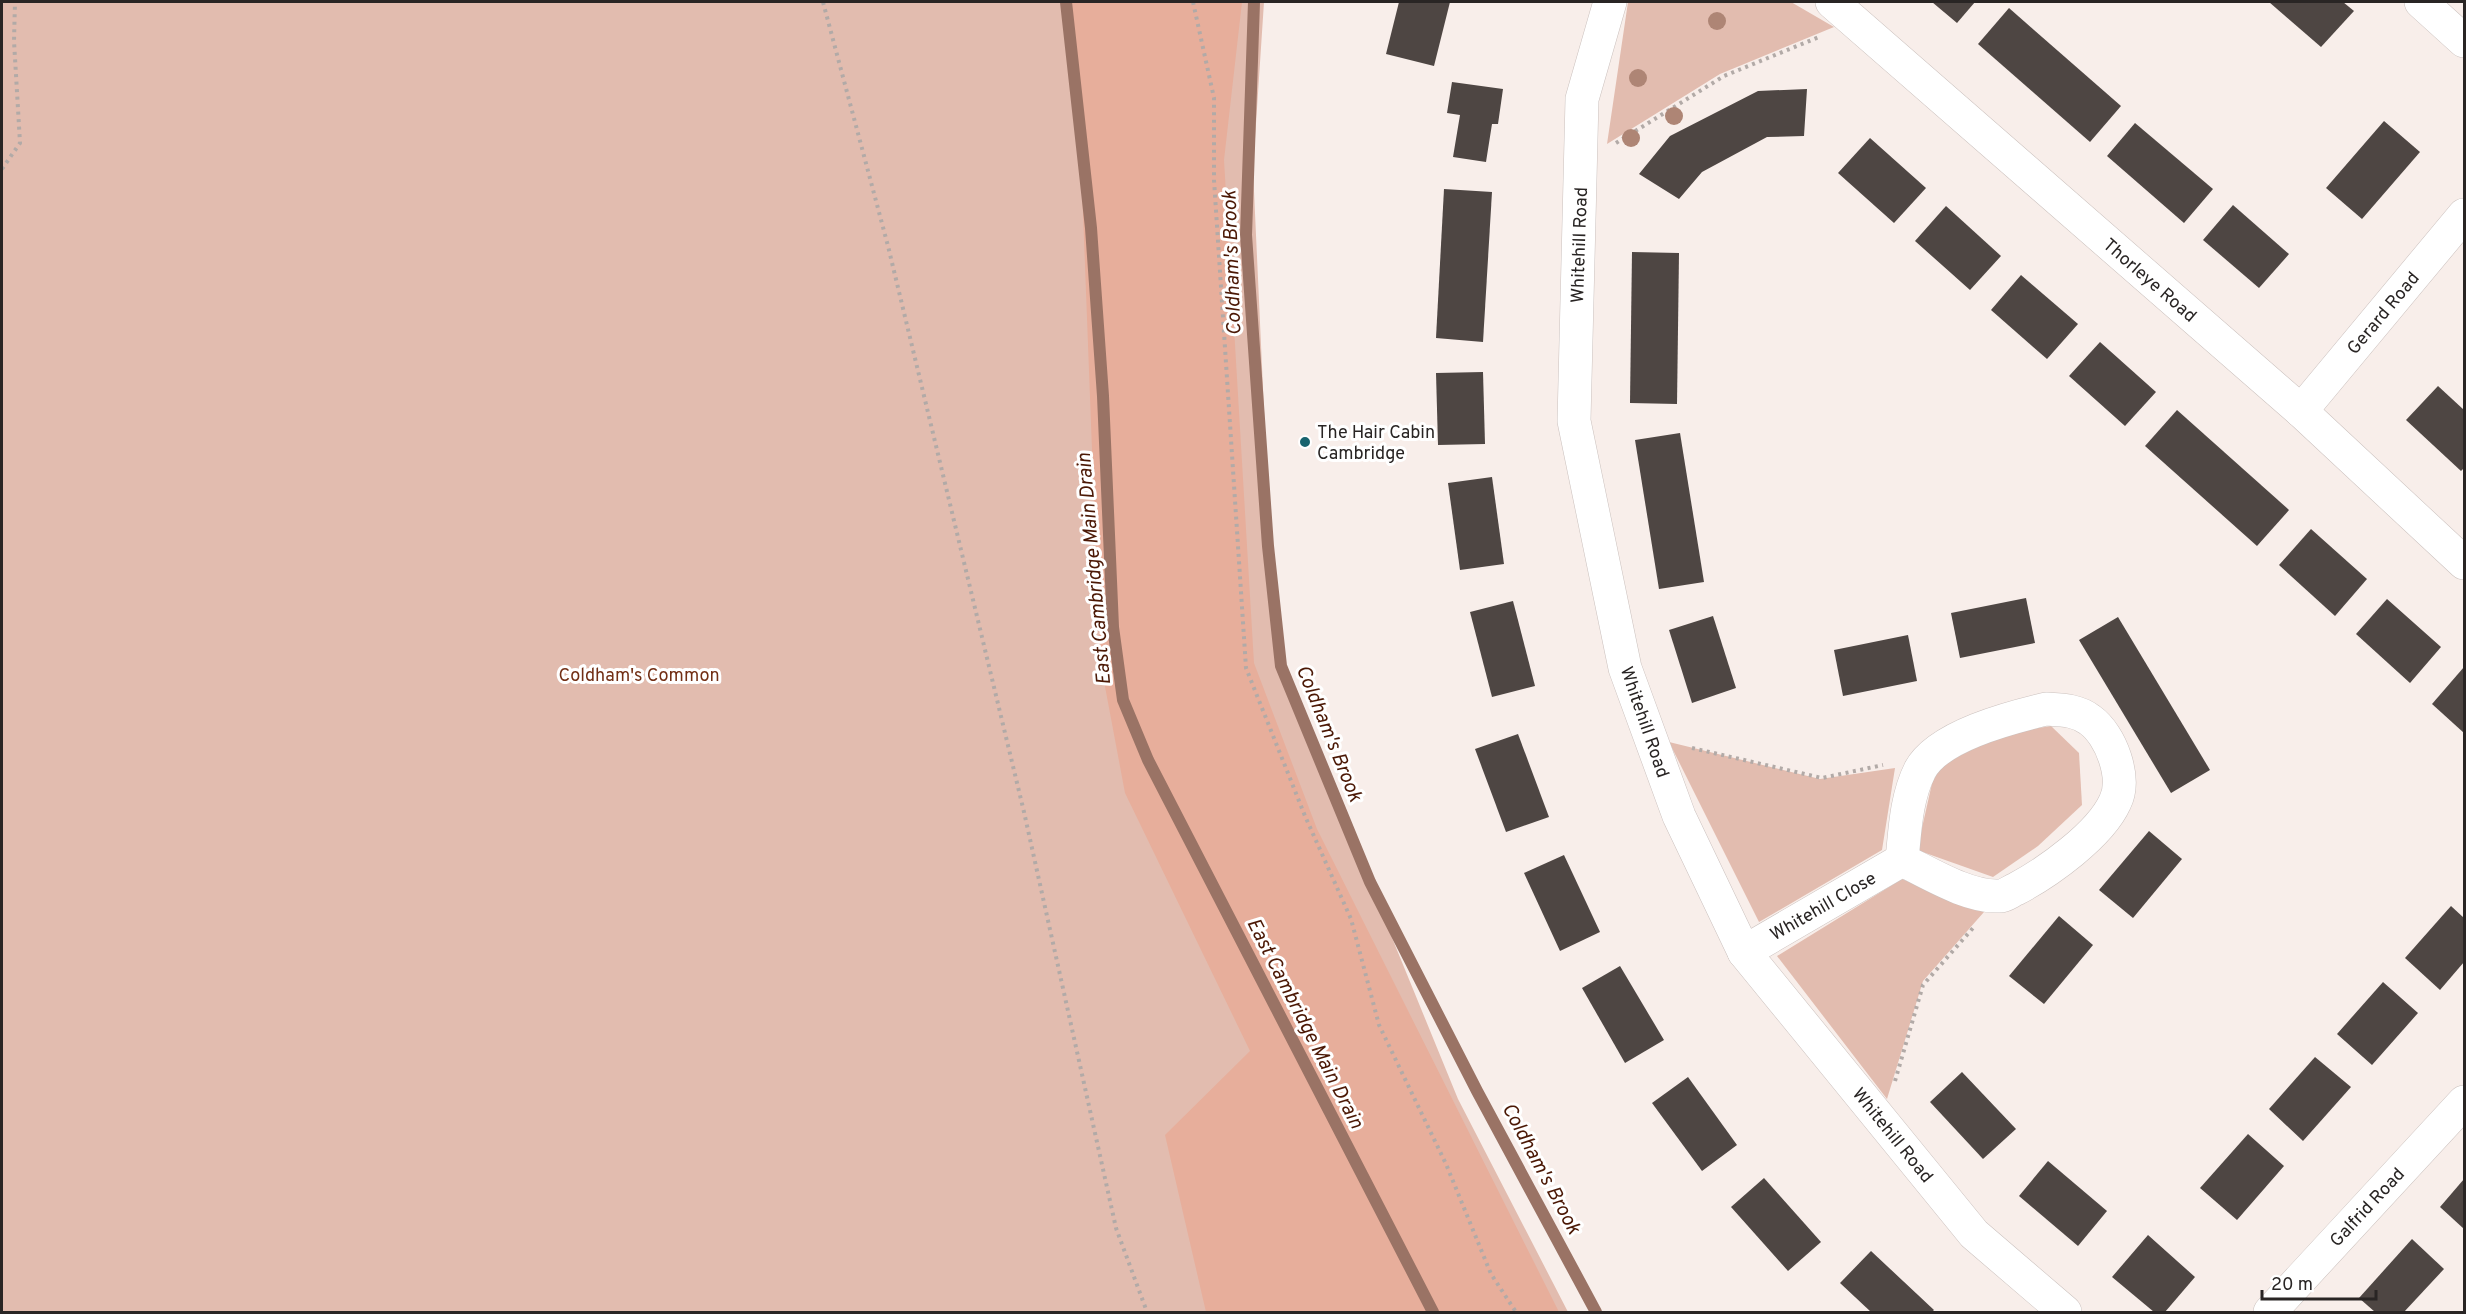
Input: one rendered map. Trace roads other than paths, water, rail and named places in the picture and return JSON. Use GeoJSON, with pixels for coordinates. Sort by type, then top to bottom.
{"type":"FeatureCollection","features":[{"type":"Feature","properties":{"kind":"street","name":"Whitehill Road"},"geometry":{"type":"LineString","coordinates":[[1610,2],[1582,99],[1574,421],[1625,668],[1679,816],[1744,952],[1974,1234],[2065,1312]]}},
{"type":"Feature","properties":{"kind":"street"},"geometry":{"type":"LineString","coordinates":[[2421,2],[2464,41]]}},
{"type":"Feature","properties":{"kind":"street","name":"Thorleye Road"},"geometry":{"type":"LineString","coordinates":[[1839,8],[2301,411],[2464,563]]}},
{"type":"Feature","properties":{"kind":"street","name":"Gerard Road"},"geometry":{"type":"LineString","coordinates":[[2301,411],[2464,215]]}},
{"type":"Feature","properties":{"kind":"street"},"geometry":{"type":"LineString","coordinates":[[2046,709],[2069,710],[2091,720],[2118,763],[2120,785],[2115,803],[2098,826],[2066,857],[2034,879],[2001,896],[1973,893],[1902,860],[1912,790],[1921,768],[1934,754],[1955,741],[2012,717],[2046,709]]}},
{"type":"Feature","properties":{"kind":"street","name":"Whitehill Close"},"geometry":{"type":"LineString","coordinates":[[1744,952],[1902,860]]}},
{"type":"Feature","properties":{"kind":"street","name":"Galfrid Road"},"geometry":{"type":"LineString","coordinates":[[2270,1312],[2464,1102]]}},
{"type":"Feature","properties":{"kind":"waterway","name":"East Cambridge Main Drain"},"geometry":{"type":"LineString","coordinates":[[1066,2],[1091,228],[1103,396],[1113,627],[1123,700],[1148,760],[1433,1312]]}},
{"type":"Feature","properties":{"kind":"waterway","name":"Coldham's Brook"},"geometry":{"type":"LineString","coordinates":[[1254,2],[1246,235],[1268,546],[1281,666],[1370,882],[1477,1091],[1596,1312]]}},
{"type":"Feature","properties":{"kind":"place","name":"The Hair Cabin Cambridge"},"geometry":{"type":"Point","coordinates":[1305,442]}},
{"type":"Feature","properties":{"kind":"park label","name":"Coldham's Common"},"geometry":{"type":"Point","coordinates":[639,675]}}]}
